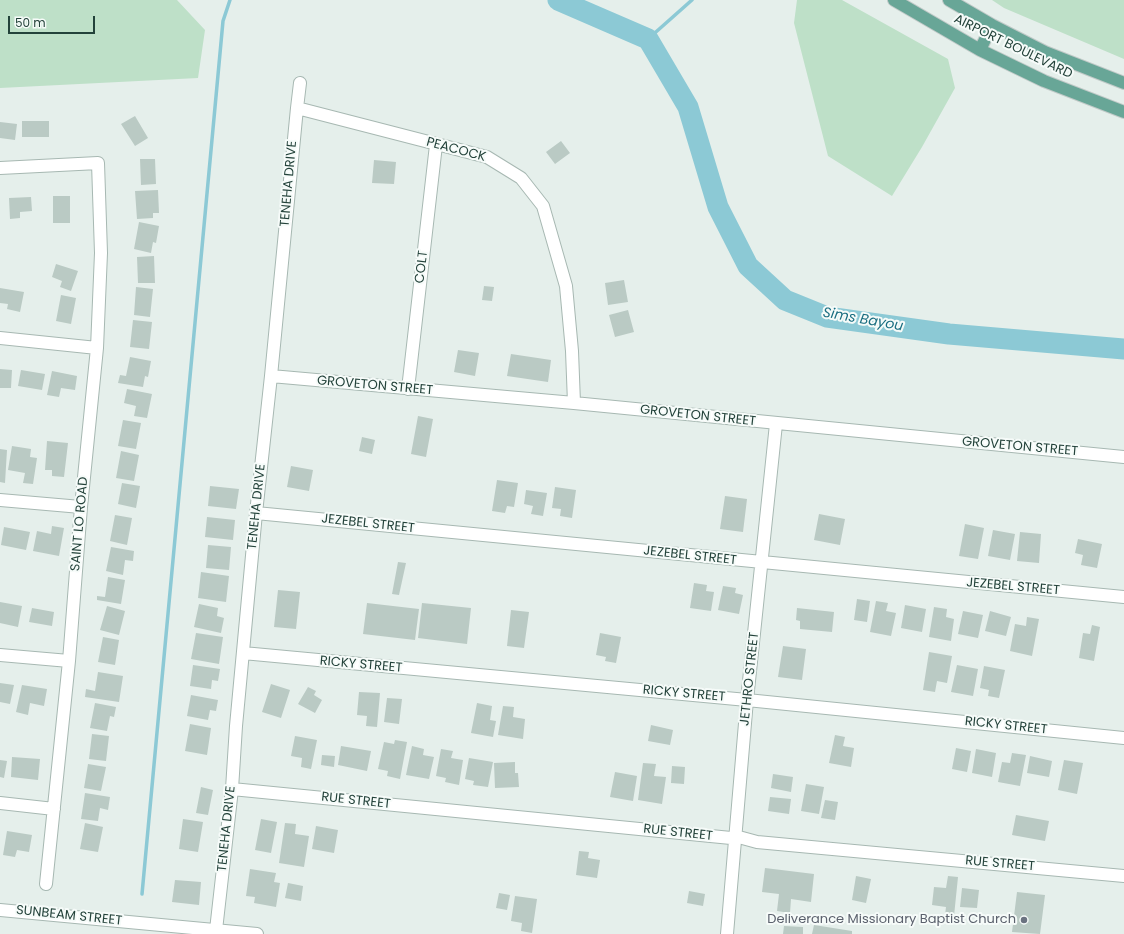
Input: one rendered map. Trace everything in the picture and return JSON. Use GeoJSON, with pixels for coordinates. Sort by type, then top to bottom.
{"type":"FeatureCollection","features":[{"type":"Feature","properties":{"kind":"main road","name":"AIRPORT BOULEVARD"},"geometry":{"type":"LineString","coordinates":[[894,0],[980,50],[1044,81],[1124,112]]}},
{"type":"Feature","properties":{"kind":"main road","name":"AIRPORT BOULEVARD"},"geometry":{"type":"LineString","coordinates":[[949,0],[992,25],[1045,52],[1124,84]]}},
{"type":"Feature","properties":{"kind":"main road"},"geometry":{"type":"LineString","coordinates":[[980,50],[992,25]]}},
{"type":"Feature","properties":{"kind":"street","name":"TENEHA DRIVE"},"geometry":{"type":"LineString","coordinates":[[216,930],[232,789],[236,726],[256,513],[300,83]]}},
{"type":"Feature","properties":{"kind":"street","name":"PEACOCK"},"geometry":{"type":"LineString","coordinates":[[297,108],[487,157],[521,178],[543,206],[566,286],[572,351],[574,403]]}},
{"type":"Feature","properties":{"kind":"street","name":"COLT"},"geometry":{"type":"LineString","coordinates":[[408,389],[436,144]]}},
{"type":"Feature","properties":{"kind":"street","name":"SAINT LO ROAD"},"geometry":{"type":"LineString","coordinates":[[0,168],[98,163],[101,253],[97,348],[81,507],[69,661],[46,884]]}},
{"type":"Feature","properties":{"kind":"street"},"geometry":{"type":"LineString","coordinates":[[0,338],[97,348]]}},
{"type":"Feature","properties":{"kind":"street","name":"GROVETON STREET"},"geometry":{"type":"LineString","coordinates":[[271,376],[574,403],[1124,457]]}},
{"type":"Feature","properties":{"kind":"street","name":"JETHRO STREET"},"geometry":{"type":"LineString","coordinates":[[727,934],[747,700],[776,424]]}},
{"type":"Feature","properties":{"kind":"street"},"geometry":{"type":"LineString","coordinates":[[0,500],[81,507]]}},
{"type":"Feature","properties":{"kind":"street","name":"JEZEBEL STREET"},"geometry":{"type":"LineString","coordinates":[[256,513],[1124,597]]}},
{"type":"Feature","properties":{"kind":"street","name":"RICKY STREET"},"geometry":{"type":"LineString","coordinates":[[243,653],[747,700],[1124,738]]}},
{"type":"Feature","properties":{"kind":"street"},"geometry":{"type":"LineString","coordinates":[[0,655],[69,661]]}},
{"type":"Feature","properties":{"kind":"street","name":"RUE STREET"},"geometry":{"type":"LineString","coordinates":[[232,789],[731,838],[735,836],[757,842],[1124,876]]}},
{"type":"Feature","properties":{"kind":"street"},"geometry":{"type":"LineString","coordinates":[[0,803],[54,808]]}},
{"type":"Feature","properties":{"kind":"street","name":"SUNBEAM STREET"},"geometry":{"type":"LineString","coordinates":[[0,910],[257,934]]}},
{"type":"Feature","properties":{"kind":"green space"},"geometry":{"type":"Polygon","coordinates":[[[0,0],[177,0],[205,30],[198,78],[0,88],[0,0]]]}},
{"type":"Feature","properties":{"kind":"green space"},"geometry":{"type":"Polygon","coordinates":[[[797,0],[842,0],[948,59],[955,88],[922,147],[892,196],[828,156],[794,23],[797,0]]]}},
{"type":"Feature","properties":{"kind":"green space"},"geometry":{"type":"Polygon","coordinates":[[[992,0],[1124,0],[1124,59],[1004,8],[992,0]]]}},
{"type":"Feature","properties":{"kind":"building"},"geometry":{"type":"Polygon","coordinates":[[[135,116],[148,138],[135,146],[121,124],[135,116]]]}},
{"type":"Feature","properties":{"kind":"building"},"geometry":{"type":"Polygon","coordinates":[[[22,121],[49,121],[49,137],[22,137],[22,121]]]}},
{"type":"Feature","properties":{"kind":"building"},"geometry":{"type":"Polygon","coordinates":[[[0,122],[17,124],[15,140],[0,138],[0,122]]]}},
{"type":"Feature","properties":{"kind":"building"},"geometry":{"type":"Polygon","coordinates":[[[561,141],[570,153],[555,164],[546,152],[561,141]]]}},
{"type":"Feature","properties":{"kind":"building"},"geometry":{"type":"Polygon","coordinates":[[[140,159],[155,159],[156,184],[141,185],[140,159]]]}},
{"type":"Feature","properties":{"kind":"building"},"geometry":{"type":"Polygon","coordinates":[[[374,160],[396,162],[394,184],[372,183],[374,160]]]}},
{"type":"Feature","properties":{"kind":"building"},"geometry":{"type":"Polygon","coordinates":[[[158,190],[159,213],[153,213],[153,218],[137,219],[135,191],[158,190]]]}},
{"type":"Feature","properties":{"kind":"building"},"geometry":{"type":"Polygon","coordinates":[[[53,196],[70,196],[70,223],[53,223],[53,196]]]}},
{"type":"Feature","properties":{"kind":"building"},"geometry":{"type":"Polygon","coordinates":[[[31,197],[32,211],[20,212],[20,218],[10,219],[9,198],[31,197]]]}},
{"type":"Feature","properties":{"kind":"building"},"geometry":{"type":"Polygon","coordinates":[[[139,222],[159,226],[156,243],[153,242],[151,253],[134,249],[139,222]]]}},
{"type":"Feature","properties":{"kind":"building"},"geometry":{"type":"Polygon","coordinates":[[[154,256],[155,283],[138,283],[137,257],[154,256]]]}},
{"type":"Feature","properties":{"kind":"building"},"geometry":{"type":"Polygon","coordinates":[[[56,264],[78,271],[71,291],[60,287],[62,281],[52,277],[56,264]]]}},
{"type":"Feature","properties":{"kind":"building"},"geometry":{"type":"Polygon","coordinates":[[[624,280],[628,302],[608,305],[605,283],[624,280]]]}},
{"type":"Feature","properties":{"kind":"building"},"geometry":{"type":"Polygon","coordinates":[[[484,286],[494,287],[492,301],[482,300],[484,286]]]}},
{"type":"Feature","properties":{"kind":"building"},"geometry":{"type":"Polygon","coordinates":[[[136,287],[153,289],[150,317],[134,315],[136,287]]]}},
{"type":"Feature","properties":{"kind":"building"},"geometry":{"type":"Polygon","coordinates":[[[0,288],[24,292],[20,312],[7,309],[8,304],[0,303],[0,288]]]}},
{"type":"Feature","properties":{"kind":"building"},"geometry":{"type":"Polygon","coordinates":[[[61,295],[76,298],[71,324],[56,321],[61,295]]]}},
{"type":"Feature","properties":{"kind":"building"},"geometry":{"type":"Polygon","coordinates":[[[628,310],[634,332],[615,337],[609,315],[628,310]]]}},
{"type":"Feature","properties":{"kind":"building"},"geometry":{"type":"Polygon","coordinates":[[[133,320],[152,322],[149,349],[130,347],[133,320]]]}},
{"type":"Feature","properties":{"kind":"building"},"geometry":{"type":"Polygon","coordinates":[[[458,350],[479,353],[475,376],[454,372],[458,350]]]}},
{"type":"Feature","properties":{"kind":"building"},"geometry":{"type":"Polygon","coordinates":[[[511,354],[551,360],[548,382],[507,376],[511,354]]]}},
{"type":"Feature","properties":{"kind":"building"},"geometry":{"type":"Polygon","coordinates":[[[130,357],[151,361],[148,377],[145,376],[143,387],[118,383],[120,375],[126,376],[130,357]]]}},
{"type":"Feature","properties":{"kind":"building"},"geometry":{"type":"Polygon","coordinates":[[[0,369],[12,370],[11,388],[0,388],[0,369]]]}},
{"type":"Feature","properties":{"kind":"building"},"geometry":{"type":"Polygon","coordinates":[[[21,370],[45,374],[42,390],[18,386],[21,370]]]}},
{"type":"Feature","properties":{"kind":"building"},"geometry":{"type":"Polygon","coordinates":[[[52,371],[77,376],[75,390],[61,388],[59,397],[47,395],[52,371]]]}},
{"type":"Feature","properties":{"kind":"building"},"geometry":{"type":"Polygon","coordinates":[[[127,389],[152,394],[147,418],[134,416],[136,406],[124,403],[127,389]]]}},
{"type":"Feature","properties":{"kind":"building"},"geometry":{"type":"Polygon","coordinates":[[[418,416],[433,419],[426,457],[411,454],[418,416]]]}},
{"type":"Feature","properties":{"kind":"building"},"geometry":{"type":"Polygon","coordinates":[[[123,420],[141,423],[136,449],[118,446],[123,420]]]}},
{"type":"Feature","properties":{"kind":"building"},"geometry":{"type":"Polygon","coordinates":[[[362,437],[375,440],[372,454],[359,451],[362,437]]]}},
{"type":"Feature","properties":{"kind":"building"},"geometry":{"type":"Polygon","coordinates":[[[47,441],[68,443],[64,477],[52,476],[52,470],[45,470],[47,441]]]}},
{"type":"Feature","properties":{"kind":"building"},"geometry":{"type":"Polygon","coordinates":[[[12,446],[31,449],[30,457],[37,458],[33,484],[23,483],[25,473],[8,470],[12,446]]]}},
{"type":"Feature","properties":{"kind":"building"},"geometry":{"type":"Polygon","coordinates":[[[0,449],[7,450],[5,483],[0,482],[0,449]]]}},
{"type":"Feature","properties":{"kind":"building"},"geometry":{"type":"Polygon","coordinates":[[[121,451],[139,455],[134,481],[116,478],[121,451]]]}},
{"type":"Feature","properties":{"kind":"building"},"geometry":{"type":"Polygon","coordinates":[[[291,466],[313,470],[309,491],[287,487],[291,466]]]}},
{"type":"Feature","properties":{"kind":"building"},"geometry":{"type":"Polygon","coordinates":[[[497,480],[518,483],[514,507],[507,506],[505,513],[492,511],[497,480]]]}},
{"type":"Feature","properties":{"kind":"building"},"geometry":{"type":"Polygon","coordinates":[[[122,483],[140,486],[136,508],[118,504],[122,483]]]}},
{"type":"Feature","properties":{"kind":"building"},"geometry":{"type":"Polygon","coordinates":[[[210,486],[239,489],[236,509],[208,506],[210,486]]]}},
{"type":"Feature","properties":{"kind":"building"},"geometry":{"type":"Polygon","coordinates":[[[555,487],[576,490],[572,518],[560,516],[561,509],[552,508],[555,487]]]}},
{"type":"Feature","properties":{"kind":"building"},"geometry":{"type":"Polygon","coordinates":[[[526,490],[547,493],[543,516],[531,514],[533,506],[524,504],[526,490]]]}},
{"type":"Feature","properties":{"kind":"building"},"geometry":{"type":"Polygon","coordinates":[[[725,496],[747,499],[743,532],[720,529],[725,496]]]}},
{"type":"Feature","properties":{"kind":"building"},"geometry":{"type":"Polygon","coordinates":[[[819,514],[845,519],[840,545],[814,540],[819,514]]]}},
{"type":"Feature","properties":{"kind":"building"},"geometry":{"type":"Polygon","coordinates":[[[115,515],[132,518],[127,545],[110,541],[115,515]]]}},
{"type":"Feature","properties":{"kind":"building"},"geometry":{"type":"Polygon","coordinates":[[[207,517],[235,520],[233,540],[205,537],[207,517]]]}},
{"type":"Feature","properties":{"kind":"building"},"geometry":{"type":"Polygon","coordinates":[[[965,524],[984,528],[978,559],[959,556],[965,524]]]}},
{"type":"Feature","properties":{"kind":"building"},"geometry":{"type":"Polygon","coordinates":[[[52,526],[64,528],[59,556],[33,551],[37,531],[51,534],[52,526]]]}},
{"type":"Feature","properties":{"kind":"building"},"geometry":{"type":"Polygon","coordinates":[[[4,527],[30,532],[26,550],[1,545],[4,527]]]}},
{"type":"Feature","properties":{"kind":"building"},"geometry":{"type":"Polygon","coordinates":[[[993,530],[1015,534],[1010,560],[988,556],[993,530]]]}},
{"type":"Feature","properties":{"kind":"building"},"geometry":{"type":"Polygon","coordinates":[[[1020,532],[1041,534],[1039,563],[1017,561],[1020,532]]]}},
{"type":"Feature","properties":{"kind":"building"},"geometry":{"type":"Polygon","coordinates":[[[1078,539],[1102,544],[1097,568],[1081,565],[1083,555],[1075,553],[1078,539]]]}},
{"type":"Feature","properties":{"kind":"building"},"geometry":{"type":"Polygon","coordinates":[[[208,545],[231,547],[229,570],[206,568],[208,545]]]}},
{"type":"Feature","properties":{"kind":"building"},"geometry":{"type":"Polygon","coordinates":[[[111,547],[134,551],[133,561],[125,560],[123,575],[106,571],[111,547]]]}},
{"type":"Feature","properties":{"kind":"building"},"geometry":{"type":"Polygon","coordinates":[[[398,562],[406,563],[399,595],[392,594],[398,562]]]}},
{"type":"Feature","properties":{"kind":"building"},"geometry":{"type":"Polygon","coordinates":[[[201,572],[229,576],[226,602],[198,598],[201,572]]]}},
{"type":"Feature","properties":{"kind":"building"},"geometry":{"type":"Polygon","coordinates":[[[108,577],[125,580],[121,604],[97,600],[97,596],[105,597],[108,577]]]}},
{"type":"Feature","properties":{"kind":"building"},"geometry":{"type":"Polygon","coordinates":[[[694,583],[707,585],[706,591],[714,592],[711,611],[690,608],[694,583]]]}},
{"type":"Feature","properties":{"kind":"building"},"geometry":{"type":"Polygon","coordinates":[[[723,586],[736,588],[735,593],[743,595],[739,614],[718,610],[723,586]]]}},
{"type":"Feature","properties":{"kind":"building"},"geometry":{"type":"Polygon","coordinates":[[[278,590],[300,592],[296,629],[274,627],[278,590]]]}},
{"type":"Feature","properties":{"kind":"building"},"geometry":{"type":"Polygon","coordinates":[[[857,599],[870,601],[867,622],[854,620],[857,599]]]}},
{"type":"Feature","properties":{"kind":"building"},"geometry":{"type":"Polygon","coordinates":[[[876,601],[888,603],[886,611],[896,613],[891,636],[870,632],[876,601]]]}},
{"type":"Feature","properties":{"kind":"building"},"geometry":{"type":"Polygon","coordinates":[[[0,602],[22,606],[18,627],[0,623],[0,602]]]}},
{"type":"Feature","properties":{"kind":"building"},"geometry":{"type":"Polygon","coordinates":[[[367,603],[419,609],[415,640],[363,634],[367,603]]]}},
{"type":"Feature","properties":{"kind":"building"},"geometry":{"type":"Polygon","coordinates":[[[422,603],[471,608],[467,644],[418,638],[422,603]]]}},
{"type":"Feature","properties":{"kind":"building"},"geometry":{"type":"Polygon","coordinates":[[[199,604],[218,608],[217,616],[224,618],[221,633],[194,627],[199,604]]]}},
{"type":"Feature","properties":{"kind":"building"},"geometry":{"type":"Polygon","coordinates":[[[905,605],[926,609],[922,632],[901,628],[905,605]]]}},
{"type":"Feature","properties":{"kind":"building"},"geometry":{"type":"Polygon","coordinates":[[[107,606],[125,611],[119,635],[100,630],[107,606]]]}},
{"type":"Feature","properties":{"kind":"building"},"geometry":{"type":"Polygon","coordinates":[[[934,607],[947,609],[946,617],[954,619],[951,641],[929,637],[934,607]]]}},
{"type":"Feature","properties":{"kind":"building"},"geometry":{"type":"Polygon","coordinates":[[[32,608],[54,612],[52,626],[29,622],[32,608]]]}},
{"type":"Feature","properties":{"kind":"building"},"geometry":{"type":"Polygon","coordinates":[[[797,608],[834,612],[832,632],[800,629],[800,621],[796,620],[797,608]]]}},
{"type":"Feature","properties":{"kind":"building"},"geometry":{"type":"Polygon","coordinates":[[[511,610],[529,612],[524,648],[507,646],[511,610]]]}},
{"type":"Feature","properties":{"kind":"building"},"geometry":{"type":"Polygon","coordinates":[[[963,611],[983,615],[978,638],[958,634],[963,611]]]}},
{"type":"Feature","properties":{"kind":"building"},"geometry":{"type":"Polygon","coordinates":[[[990,611],[1011,617],[1006,636],[985,631],[990,611]]]}},
{"type":"Feature","properties":{"kind":"building"},"geometry":{"type":"Polygon","coordinates":[[[1027,617],[1039,619],[1032,656],[1010,651],[1015,624],[1026,626],[1027,617]]]}},
{"type":"Feature","properties":{"kind":"building"},"geometry":{"type":"Polygon","coordinates":[[[1092,625],[1100,627],[1094,661],[1079,658],[1083,633],[1090,634],[1092,625]]]}},
{"type":"Feature","properties":{"kind":"building"},"geometry":{"type":"Polygon","coordinates":[[[196,633],[223,637],[219,664],[191,659],[196,633]]]}},
{"type":"Feature","properties":{"kind":"building"},"geometry":{"type":"Polygon","coordinates":[[[600,633],[621,637],[616,663],[605,661],[606,657],[596,655],[600,633]]]}},
{"type":"Feature","properties":{"kind":"building"},"geometry":{"type":"Polygon","coordinates":[[[103,637],[119,640],[115,665],[98,662],[103,637]]]}},
{"type":"Feature","properties":{"kind":"building"},"geometry":{"type":"Polygon","coordinates":[[[783,646],[806,649],[802,680],[778,677],[783,646]]]}},
{"type":"Feature","properties":{"kind":"building"},"geometry":{"type":"Polygon","coordinates":[[[929,652],[952,656],[947,683],[937,681],[935,692],[923,690],[929,652]]]}},
{"type":"Feature","properties":{"kind":"building"},"geometry":{"type":"Polygon","coordinates":[[[193,665],[220,669],[218,681],[212,680],[211,689],[190,686],[193,665]]]}},
{"type":"Feature","properties":{"kind":"building"},"geometry":{"type":"Polygon","coordinates":[[[957,665],[978,669],[973,696],[951,692],[957,665]]]}},
{"type":"Feature","properties":{"kind":"building"},"geometry":{"type":"Polygon","coordinates":[[[984,666],[1005,670],[999,698],[988,696],[989,690],[980,688],[984,666]]]}},
{"type":"Feature","properties":{"kind":"building"},"geometry":{"type":"Polygon","coordinates":[[[98,672],[123,676],[119,702],[85,697],[86,689],[95,691],[98,672]]]}},
{"type":"Feature","properties":{"kind":"building"},"geometry":{"type":"Polygon","coordinates":[[[0,683],[14,685],[10,704],[0,702],[0,683]]]}},
{"type":"Feature","properties":{"kind":"building"},"geometry":{"type":"Polygon","coordinates":[[[271,684],[290,690],[281,718],[262,712],[271,684]]]}},
{"type":"Feature","properties":{"kind":"building"},"geometry":{"type":"Polygon","coordinates":[[[22,685],[47,689],[44,706],[30,703],[28,715],[16,712],[22,685]]]}},
{"type":"Feature","properties":{"kind":"building"},"geometry":{"type":"Polygon","coordinates":[[[308,687],[316,691],[314,695],[322,700],[315,713],[298,704],[308,687]]]}},
{"type":"Feature","properties":{"kind":"building"},"geometry":{"type":"Polygon","coordinates":[[[359,692],[380,693],[377,727],[366,726],[367,716],[357,715],[359,692]]]}},
{"type":"Feature","properties":{"kind":"building"},"geometry":{"type":"Polygon","coordinates":[[[191,695],[218,700],[216,711],[210,710],[208,720],[187,716],[191,695]]]}},
{"type":"Feature","properties":{"kind":"building"},"geometry":{"type":"Polygon","coordinates":[[[387,698],[402,699],[399,724],[384,722],[387,698]]]}},
{"type":"Feature","properties":{"kind":"building"},"geometry":{"type":"Polygon","coordinates":[[[95,703],[116,707],[114,717],[110,716],[107,731],[90,728],[95,703]]]}},
{"type":"Feature","properties":{"kind":"building"},"geometry":{"type":"Polygon","coordinates":[[[477,703],[492,706],[490,720],[496,721],[493,737],[471,733],[477,703]]]}},
{"type":"Feature","properties":{"kind":"building"},"geometry":{"type":"Polygon","coordinates":[[[503,706],[514,707],[513,717],[525,719],[523,739],[498,735],[503,706]]]}},
{"type":"Feature","properties":{"kind":"building"},"geometry":{"type":"Polygon","coordinates":[[[190,724],[211,728],[207,755],[185,751],[190,724]]]}},
{"type":"Feature","properties":{"kind":"building"},"geometry":{"type":"Polygon","coordinates":[[[651,725],[673,730],[670,745],[648,741],[651,725]]]}},
{"type":"Feature","properties":{"kind":"building"},"geometry":{"type":"Polygon","coordinates":[[[92,734],[109,736],[106,761],[89,759],[92,734]]]}},
{"type":"Feature","properties":{"kind":"building"},"geometry":{"type":"Polygon","coordinates":[[[835,735],[845,737],[843,746],[854,748],[851,767],[829,763],[835,735]]]}},
{"type":"Feature","properties":{"kind":"building"},"geometry":{"type":"Polygon","coordinates":[[[295,736],[317,740],[311,769],[301,767],[302,758],[291,756],[295,736]]]}},
{"type":"Feature","properties":{"kind":"building"},"geometry":{"type":"Polygon","coordinates":[[[395,740],[407,742],[400,779],[387,776],[388,771],[378,769],[384,742],[394,744],[395,740]]]}},
{"type":"Feature","properties":{"kind":"building"},"geometry":{"type":"Polygon","coordinates":[[[341,746],[371,751],[367,771],[338,765],[341,746]]]}},
{"type":"Feature","properties":{"kind":"building"},"geometry":{"type":"Polygon","coordinates":[[[412,746],[424,749],[423,755],[434,757],[429,779],[406,775],[412,746]]]}},
{"type":"Feature","properties":{"kind":"building"},"geometry":{"type":"Polygon","coordinates":[[[956,748],[971,751],[967,772],[952,769],[956,748]]]}},
{"type":"Feature","properties":{"kind":"building"},"geometry":{"type":"Polygon","coordinates":[[[441,749],[453,751],[451,758],[463,760],[459,785],[445,782],[446,778],[436,776],[441,749]]]}},
{"type":"Feature","properties":{"kind":"building"},"geometry":{"type":"Polygon","coordinates":[[[976,749],[996,753],[992,777],[972,773],[976,749]]]}},
{"type":"Feature","properties":{"kind":"building"},"geometry":{"type":"Polygon","coordinates":[[[1012,753],[1026,755],[1020,786],[998,782],[1002,762],[1010,763],[1012,753]]]}},
{"type":"Feature","properties":{"kind":"building"},"geometry":{"type":"Polygon","coordinates":[[[322,755],[335,756],[334,767],[321,765],[322,755]]]}},
{"type":"Feature","properties":{"kind":"building"},"geometry":{"type":"Polygon","coordinates":[[[1030,756],[1052,761],[1049,777],[1027,773],[1030,756]]]}},
{"type":"Feature","properties":{"kind":"building"},"geometry":{"type":"Polygon","coordinates":[[[12,757],[40,759],[38,780],[11,777],[12,757]]]}},
{"type":"Feature","properties":{"kind":"building"},"geometry":{"type":"Polygon","coordinates":[[[469,758],[493,762],[488,787],[473,785],[474,781],[465,779],[469,758]]]}},
{"type":"Feature","properties":{"kind":"building"},"geometry":{"type":"Polygon","coordinates":[[[0,760],[7,761],[4,778],[0,777],[0,760]]]}},
{"type":"Feature","properties":{"kind":"building"},"geometry":{"type":"Polygon","coordinates":[[[1064,760],[1083,763],[1077,794],[1058,790],[1064,760]]]}},
{"type":"Feature","properties":{"kind":"building"},"geometry":{"type":"Polygon","coordinates":[[[515,762],[515,773],[518,773],[519,787],[495,788],[494,763],[515,762]]]}},
{"type":"Feature","properties":{"kind":"building"},"geometry":{"type":"Polygon","coordinates":[[[643,763],[656,764],[654,776],[666,777],[662,804],[638,800],[643,763]]]}},
{"type":"Feature","properties":{"kind":"building"},"geometry":{"type":"Polygon","coordinates":[[[88,764],[106,767],[101,791],[84,788],[88,764]]]}},
{"type":"Feature","properties":{"kind":"building"},"geometry":{"type":"Polygon","coordinates":[[[672,766],[685,767],[684,784],[671,783],[672,766]]]}},
{"type":"Feature","properties":{"kind":"building"},"geometry":{"type":"Polygon","coordinates":[[[615,772],[637,776],[633,801],[610,797],[615,772]]]}},
{"type":"Feature","properties":{"kind":"building"},"geometry":{"type":"Polygon","coordinates":[[[773,774],[793,777],[791,792],[771,788],[773,774]]]}},
{"type":"Feature","properties":{"kind":"building"},"geometry":{"type":"Polygon","coordinates":[[[806,784],[824,787],[819,814],[801,811],[806,784]]]}},
{"type":"Feature","properties":{"kind":"building"},"geometry":{"type":"Polygon","coordinates":[[[201,787],[213,790],[208,815],[196,813],[201,787]]]}},
{"type":"Feature","properties":{"kind":"building"},"geometry":{"type":"Polygon","coordinates":[[[85,793],[110,797],[108,810],[100,808],[98,821],[81,819],[85,793]]]}},
{"type":"Feature","properties":{"kind":"building"},"geometry":{"type":"Polygon","coordinates":[[[770,797],[791,799],[789,814],[768,811],[770,797]]]}},
{"type":"Feature","properties":{"kind":"building"},"geometry":{"type":"Polygon","coordinates":[[[825,800],[838,802],[835,820],[821,818],[825,800]]]}},
{"type":"Feature","properties":{"kind":"building"},"geometry":{"type":"Polygon","coordinates":[[[1016,815],[1049,821],[1045,841],[1012,835],[1016,815]]]}},
{"type":"Feature","properties":{"kind":"building"},"geometry":{"type":"Polygon","coordinates":[[[183,819],[203,822],[198,852],[179,849],[183,819]]]}},
{"type":"Feature","properties":{"kind":"building"},"geometry":{"type":"Polygon","coordinates":[[[261,819],[277,822],[271,853],[255,850],[261,819]]]}},
{"type":"Feature","properties":{"kind":"building"},"geometry":{"type":"Polygon","coordinates":[[[85,823],[103,827],[98,852],[80,849],[85,823]]]}},
{"type":"Feature","properties":{"kind":"building"},"geometry":{"type":"Polygon","coordinates":[[[285,823],[296,824],[295,834],[309,836],[304,867],[279,863],[285,823]]]}},
{"type":"Feature","properties":{"kind":"building"},"geometry":{"type":"Polygon","coordinates":[[[316,826],[338,830],[334,853],[312,849],[316,826]]]}},
{"type":"Feature","properties":{"kind":"building"},"geometry":{"type":"Polygon","coordinates":[[[7,831],[32,835],[29,852],[17,850],[15,857],[3,855],[7,831]]]}},
{"type":"Feature","properties":{"kind":"building"},"geometry":{"type":"Polygon","coordinates":[[[579,851],[589,852],[588,858],[600,860],[597,878],[576,875],[579,851]]]}},
{"type":"Feature","properties":{"kind":"building"},"geometry":{"type":"Polygon","coordinates":[[[765,868],[814,874],[811,902],[791,899],[790,913],[777,911],[779,894],[762,892],[765,868]]]}},
{"type":"Feature","properties":{"kind":"building"},"geometry":{"type":"Polygon","coordinates":[[[250,869],[276,873],[274,882],[280,883],[276,907],[254,903],[255,897],[246,896],[250,869]]]}},
{"type":"Feature","properties":{"kind":"building"},"geometry":{"type":"Polygon","coordinates":[[[856,876],[871,879],[866,903],[852,900],[856,876]]]}},
{"type":"Feature","properties":{"kind":"building"},"geometry":{"type":"Polygon","coordinates":[[[948,876],[958,877],[954,916],[945,915],[946,907],[932,905],[934,887],[946,888],[948,876]]]}},
{"type":"Feature","properties":{"kind":"building"},"geometry":{"type":"Polygon","coordinates":[[[175,880],[201,882],[199,905],[172,902],[175,880]]]}},
{"type":"Feature","properties":{"kind":"building"},"geometry":{"type":"Polygon","coordinates":[[[288,883],[303,886],[301,901],[285,898],[288,883]]]}},
{"type":"Feature","properties":{"kind":"building"},"geometry":{"type":"Polygon","coordinates":[[[962,888],[979,890],[977,908],[960,907],[962,888]]]}},
{"type":"Feature","properties":{"kind":"building"},"geometry":{"type":"Polygon","coordinates":[[[689,891],[705,894],[703,906],[687,903],[689,891]]]}},
{"type":"Feature","properties":{"kind":"building"},"geometry":{"type":"Polygon","coordinates":[[[1017,892],[1045,895],[1040,934],[1012,932],[1017,892]]]}},
{"type":"Feature","properties":{"kind":"building"},"geometry":{"type":"Polygon","coordinates":[[[499,893],[510,895],[507,910],[496,908],[499,893]]]}},
{"type":"Feature","properties":{"kind":"building"},"geometry":{"type":"Polygon","coordinates":[[[515,896],[537,899],[532,933],[521,931],[522,923],[511,921],[515,896]]]}},
{"type":"Feature","properties":{"kind":"building"},"geometry":{"type":"Polygon","coordinates":[[[814,925],[852,931],[852,934],[812,934],[814,925]]]}},
{"type":"Feature","properties":{"kind":"building"},"geometry":{"type":"Polygon","coordinates":[[[784,926],[803,927],[803,934],[783,934],[784,926]]]}},
{"type":"Feature","properties":{"kind":"waterway"},"geometry":{"type":"LineString","coordinates":[[142,894],[223,21],[230,0]]}},
{"type":"Feature","properties":{"kind":"waterway","name":"Sims Bayou"},"geometry":{"type":"LineString","coordinates":[[558,0],[648,39],[688,107],[718,207],[748,266],[785,300],[827,317],[949,334],[1124,349]]}},
{"type":"Feature","properties":{"kind":"waterway"},"geometry":{"type":"LineString","coordinates":[[648,39],[692,0]]}},
{"type":"Feature","properties":{"kind":"place","name":"Deliverance Missionary Baptist Church"},"geometry":{"type":"Point","coordinates":[1024,920]}}]}
